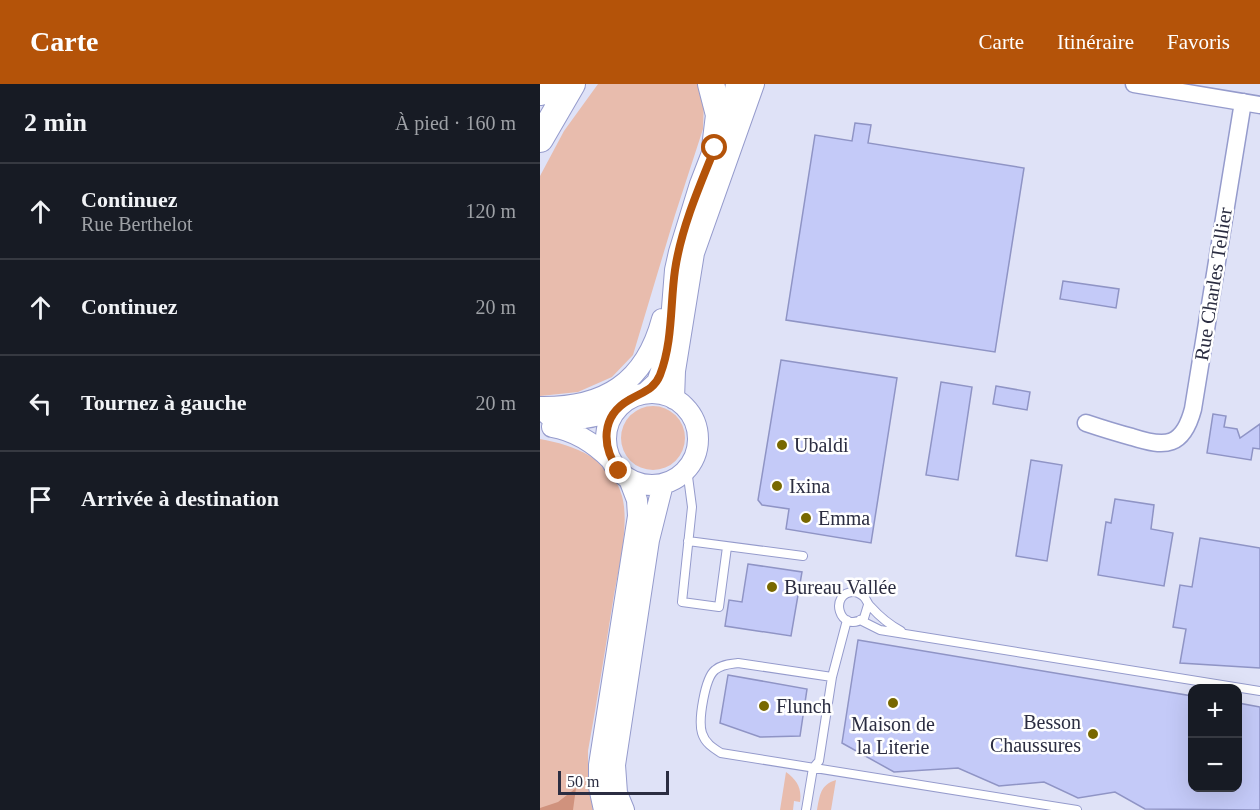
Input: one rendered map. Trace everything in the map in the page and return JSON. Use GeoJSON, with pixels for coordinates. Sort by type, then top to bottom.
{"type":"FeatureCollection","features":[{"type":"Feature","properties":{"kind":"main road"},"geometry":{"type":"LineString","coordinates":[[540,92],[545,84]]}},
{"type":"Feature","properties":{"kind":"main road"},"geometry":{"type":"LineString","coordinates":[[542,134],[572,84]]}},
{"type":"Feature","properties":{"kind":"main road"},"geometry":{"type":"LineString","coordinates":[[542,134],[583,84]]}},
{"type":"Feature","properties":{"kind":"main road"},"geometry":{"type":"LineString","coordinates":[[711,84],[719,115],[715,148]]}},
{"type":"Feature","properties":{"kind":"street"},"geometry":{"type":"LineString","coordinates":[[540,407],[566,407],[597,399],[619,387],[640,369],[659,333],[697,193],[734,96],[736,84]]}},
{"type":"Feature","properties":{"kind":"street"},"geometry":{"type":"LineString","coordinates":[[674,399],[675,371],[694,253],[754,84]]}},
{"type":"Feature","properties":{"kind":"street"},"geometry":{"type":"LineString","coordinates":[[1134,84],[1260,105]]}},
{"type":"Feature","properties":{"kind":"street","name":"Rue Charles Tellier"},"geometry":{"type":"LineString","coordinates":[[1086,423],[1154,444],[1167,443],[1179,437],[1189,425],[1243,102]]}},
{"type":"Feature","properties":{"kind":"street"},"geometry":{"type":"LineString","coordinates":[[644,394],[657,382],[663,365],[670,333],[675,270]]}},
{"type":"Feature","properties":{"kind":"street"},"geometry":{"type":"LineString","coordinates":[[540,413],[582,420],[606,414],[631,398],[644,394],[659,394],[674,399],[684,406],[696,426],[698,441],[695,456],[687,469],[676,478],[663,484],[640,483],[629,479],[619,471],[602,450],[575,433],[540,425]]}},
{"type":"Feature","properties":{"kind":"street"},"geometry":{"type":"LineString","coordinates":[[611,460],[607,432],[620,406]]}},
{"type":"Feature","properties":{"kind":"street"},"geometry":{"type":"LineString","coordinates":[[604,810],[599,787],[599,765],[638,516],[637,500],[629,479]]}},
{"type":"Feature","properties":{"kind":"street"},"geometry":{"type":"LineString","coordinates":[[624,810],[617,793],[615,765],[649,540],[663,484]]}},
{"type":"Feature","properties":{"kind":"lane"},"geometry":{"type":"LineString","coordinates":[[687,469],[693,507],[682,602],[719,606],[727,547]]}},
{"type":"Feature","properties":{"kind":"lane"},"geometry":{"type":"LineString","coordinates":[[688,541],[803,556]]}},
{"type":"Feature","properties":{"kind":"lane"},"geometry":{"type":"LineString","coordinates":[[868,605],[867,614],[860,620],[851,622],[840,613],[839,608],[839,603],[845,595],[854,592],[864,596],[868,605],[904,633]]}},
{"type":"Feature","properties":{"kind":"lane"},"geometry":{"type":"LineString","coordinates":[[806,810],[813,768],[819,761],[832,676],[847,620]]}},
{"type":"Feature","properties":{"kind":"lane"},"geometry":{"type":"LineString","coordinates":[[860,620],[880,630],[1260,691]]}},
{"type":"Feature","properties":{"kind":"lane"},"geometry":{"type":"LineString","coordinates":[[832,676],[738,663],[726,664],[715,670],[708,680],[700,720],[702,733],[708,744],[722,753],[1077,810]]}},
{"type":"Feature","properties":{"kind":"shaded area"},"geometry":{"type":"Polygon","coordinates":[[[598,84],[698,84],[704,101],[703,129],[633,355],[612,377],[578,392],[540,396],[540,176],[564,131],[598,84]]]}},
{"type":"Feature","properties":{"kind":"shaded area"},"geometry":{"type":"Polygon","coordinates":[[[647,406],[659,406],[676,415],[683,426],[685,438],[683,450],[676,461],[659,470],[647,470],[635,465],[626,456],[621,444],[621,432],[626,420],[635,411],[647,406]]]}},
{"type":"Feature","properties":{"kind":"shaded area"},"geometry":{"type":"Polygon","coordinates":[[[540,439],[566,445],[601,463],[617,483],[624,508],[622,548],[588,751],[588,779],[593,810],[540,810],[540,439]]]}},
{"type":"Feature","properties":{"kind":"shaded area"},"geometry":{"type":"Polygon","coordinates":[[[786,772],[796,781],[800,793],[800,802],[794,801],[793,810],[780,810],[786,772]]]}},
{"type":"Feature","properties":{"kind":"shaded area"},"geometry":{"type":"Polygon","coordinates":[[[836,780],[831,810],[817,810],[824,788],[836,780]]]}},
{"type":"Feature","properties":{"kind":"shaded area"},"geometry":{"type":"Polygon","coordinates":[[[576,788],[573,810],[540,810],[540,808],[558,802],[576,788]]]}},
{"type":"Feature","properties":{"kind":"building"},"geometry":{"type":"Polygon","coordinates":[[[855,123],[871,125],[868,143],[1024,168],[995,352],[786,320],[815,135],[852,141],[855,123]]]}},
{"type":"Feature","properties":{"kind":"building"},"geometry":{"type":"Polygon","coordinates":[[[1063,281],[1119,289],[1116,308],[1060,299],[1063,281]]]}},
{"type":"Feature","properties":{"kind":"building"},"geometry":{"type":"Polygon","coordinates":[[[781,360],[897,378],[871,543],[786,529],[789,509],[762,505],[758,500],[781,360]]]}},
{"type":"Feature","properties":{"kind":"building"},"geometry":{"type":"Polygon","coordinates":[[[941,382],[972,387],[958,480],[926,475],[941,382]]]}},
{"type":"Feature","properties":{"kind":"building"},"geometry":{"type":"Polygon","coordinates":[[[996,386],[1030,392],[1027,410],[993,404],[996,386]]]}},
{"type":"Feature","properties":{"kind":"building"},"geometry":{"type":"Polygon","coordinates":[[[1213,414],[1226,416],[1224,427],[1237,429],[1240,438],[1260,424],[1260,449],[1253,448],[1251,460],[1207,453],[1213,414]]]}},
{"type":"Feature","properties":{"kind":"building"},"geometry":{"type":"Polygon","coordinates":[[[1031,460],[1062,465],[1047,561],[1016,556],[1031,460]]]}},
{"type":"Feature","properties":{"kind":"building"},"geometry":{"type":"Polygon","coordinates":[[[1115,499],[1154,505],[1151,529],[1173,533],[1164,586],[1098,575],[1106,522],[1111,523],[1115,499]]]}},
{"type":"Feature","properties":{"kind":"building"},"geometry":{"type":"Polygon","coordinates":[[[1200,538],[1260,548],[1260,668],[1180,663],[1186,629],[1173,627],[1180,585],[1192,587],[1200,538]]]}},
{"type":"Feature","properties":{"kind":"building","name":"Bureau Vallée"},"geometry":{"type":"Polygon","coordinates":[[[748,564],[802,572],[791,636],[725,626],[729,600],[742,602],[748,564]]]}},
{"type":"Feature","properties":{"kind":"building"},"geometry":{"type":"Polygon","coordinates":[[[858,640],[1188,695],[1188,792],[1242,792],[1242,704],[1260,707],[1260,810],[1145,809],[1115,792],[1078,798],[1044,782],[999,786],[958,768],[894,772],[842,743],[858,640]]]}},
{"type":"Feature","properties":{"kind":"building","name":"Flunch"},"geometry":{"type":"Polygon","coordinates":[[[728,675],[807,689],[800,736],[760,737],[720,723],[728,675]]]}},
{"type":"Feature","properties":{"kind":"place","name":"Ubaldi"},"geometry":{"type":"Point","coordinates":[782,445]}},
{"type":"Feature","properties":{"kind":"place","name":"Ixina"},"geometry":{"type":"Point","coordinates":[777,486]}},
{"type":"Feature","properties":{"kind":"place","name":"Emma"},"geometry":{"type":"Point","coordinates":[806,518]}},
{"type":"Feature","properties":{"kind":"place","name":"Bureau Vallée"},"geometry":{"type":"Point","coordinates":[772,587]}},
{"type":"Feature","properties":{"kind":"place","name":"Maison de la Literie"},"geometry":{"type":"Point","coordinates":[893,703]}},
{"type":"Feature","properties":{"kind":"place","name":"Flunch"},"geometry":{"type":"Point","coordinates":[764,706]}},
{"type":"Feature","properties":{"kind":"place","name":"Besson Chaussures"},"geometry":{"type":"Point","coordinates":[1093,734]}},
{"type":"Feature","properties":{"kind":"route"},"geometry":{"type":"LineString","coordinates":[[619,471],[608,451],[606,441],[609,422],[620,406],[631,398],[644,394],[657,382],[660,375],[670,333],[675,270],[679,252],[700,184],[715,148]]}}]}
